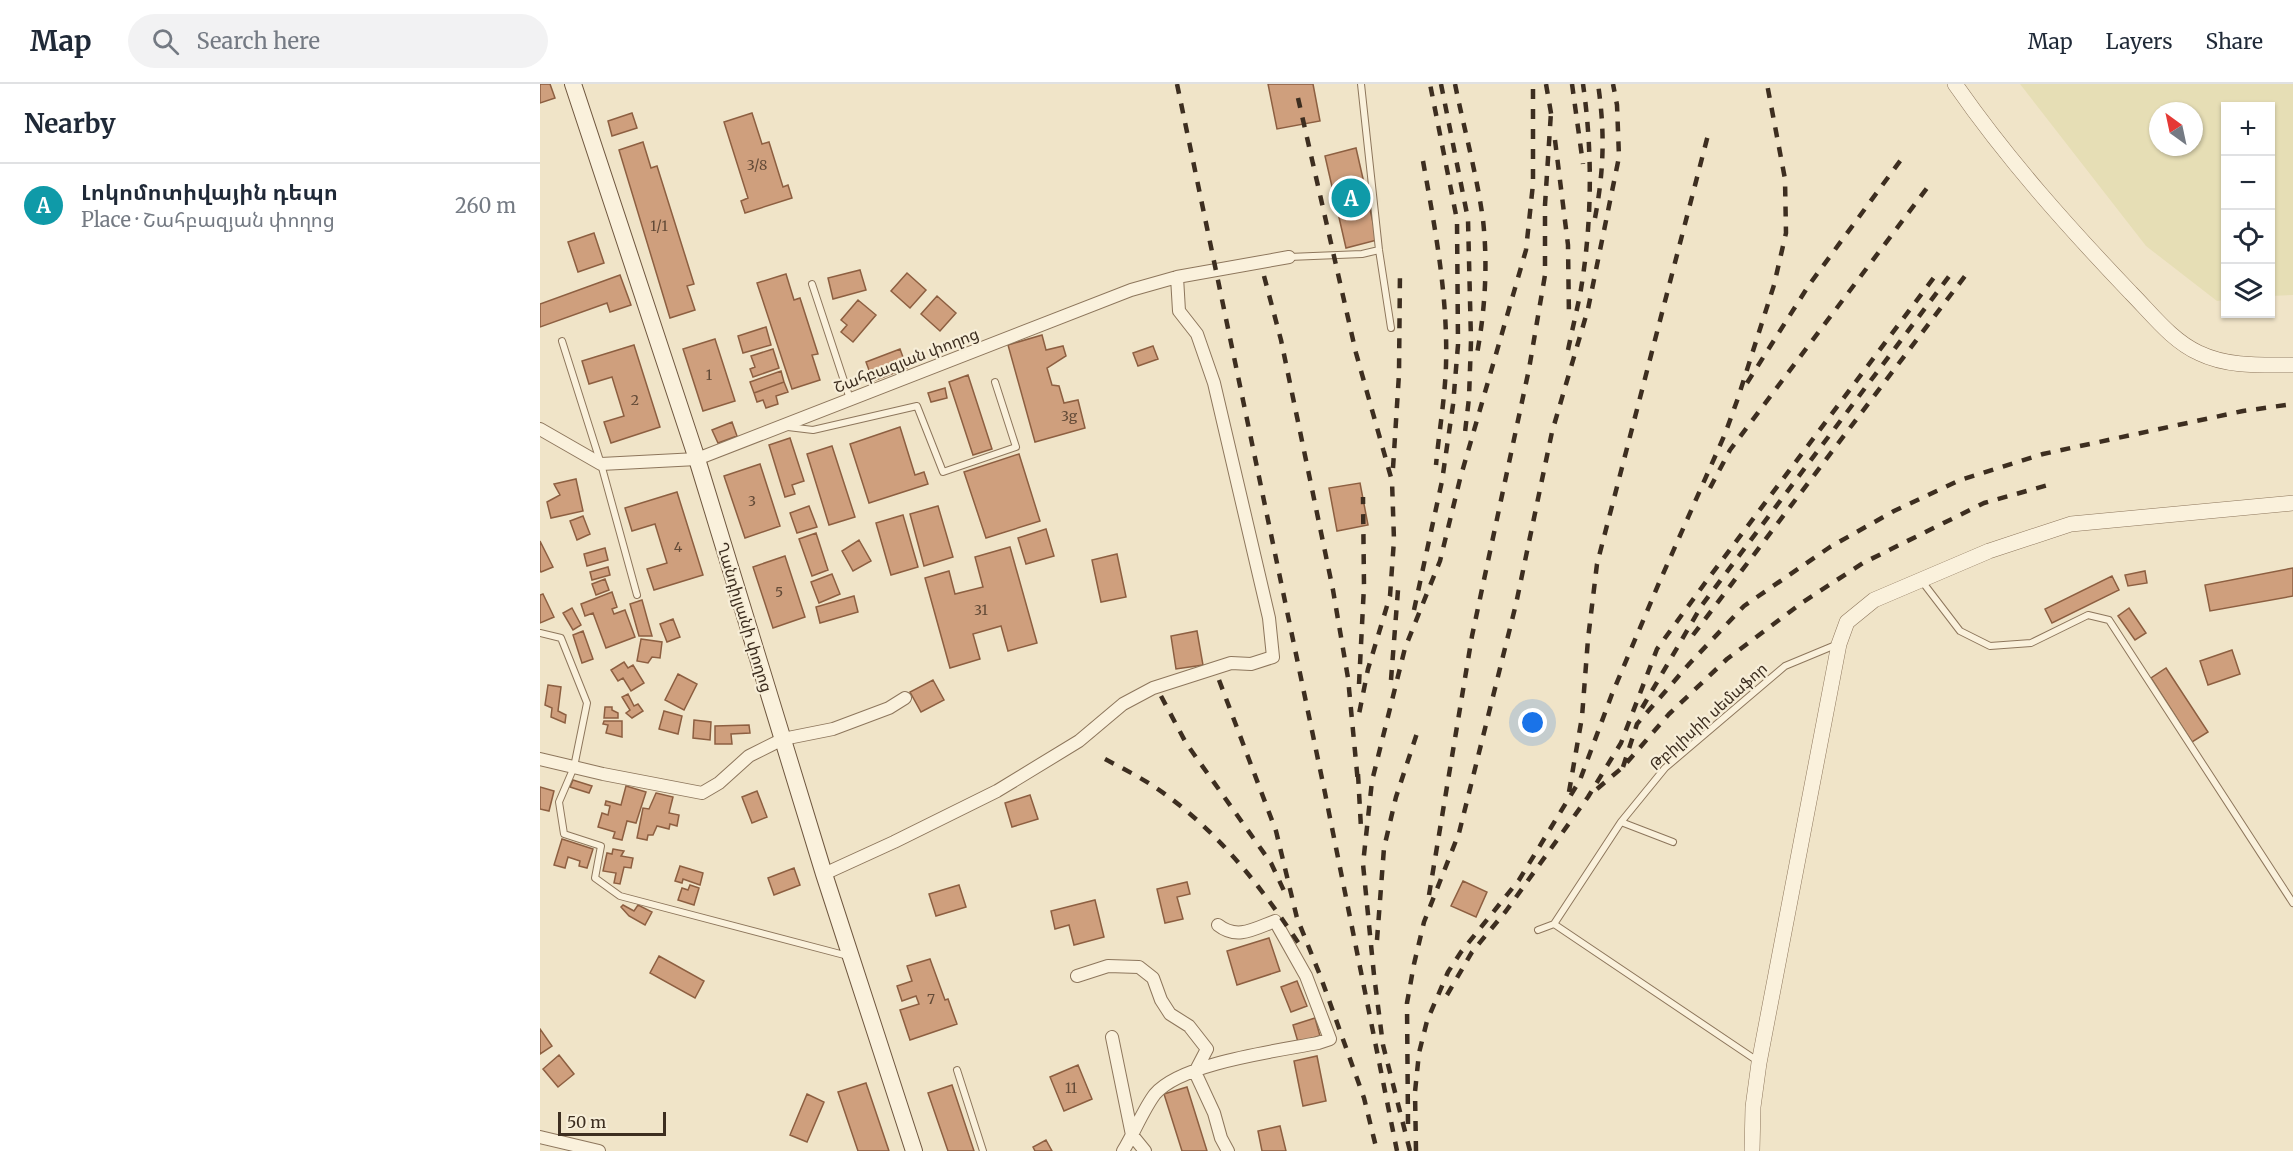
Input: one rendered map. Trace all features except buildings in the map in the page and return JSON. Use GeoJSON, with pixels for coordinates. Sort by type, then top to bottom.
{"type":"FeatureCollection","features":[{"type":"Feature","properties":{"kind":"main road","name":"Ղանդիլյանի փողոց"},"geometry":{"type":"LineString","coordinates":[[573,84],[697,459],[824,874],[914,1151]]}},
{"type":"Feature","properties":{"kind":"street"},"geometry":{"type":"LineString","coordinates":[[1955,84],[2037,189],[2088,248],[2171,333],[2198,353],[2234,364],[2293,365]]}},
{"type":"Feature","properties":{"kind":"street","name":"Շահբազյան փողոց"},"geometry":{"type":"LineString","coordinates":[[601,464],[697,459],[1131,290],[1177,277],[1289,257]]}},
{"type":"Feature","properties":{"kind":"street"},"geometry":{"type":"LineString","coordinates":[[824,874],[997,791],[1079,741],[1123,705],[1153,688],[1231,663],[1251,664],[1273,657],[1269,618],[1214,382],[1197,334],[1179,311],[1177,277]]}},
{"type":"Feature","properties":{"kind":"street"},"geometry":{"type":"LineString","coordinates":[[540,429],[601,464]]}},
{"type":"Feature","properties":{"kind":"street"},"geometry":{"type":"LineString","coordinates":[[1752,1151],[1753,1107],[1759,1063],[1839,644],[1846,622],[1874,600],[1921,579],[1989,551],[2071,524],[2293,503]]}},
{"type":"Feature","properties":{"kind":"street"},"geometry":{"type":"LineString","coordinates":[[540,759],[702,793],[719,783],[749,756],[783,739],[833,729],[889,708],[905,698]]}},
{"type":"Feature","properties":{"kind":"street"},"geometry":{"type":"LineString","coordinates":[[1123,1151],[1155,1094],[1177,1078],[1228,1061],[1330,1039],[1306,976],[1275,921],[1243,933],[1226,931],[1218,925]]}},
{"type":"Feature","properties":{"kind":"street"},"geometry":{"type":"LineString","coordinates":[[1077,976],[1108,966],[1139,967],[1153,978],[1161,1000],[1170,1014],[1190,1026],[1208,1049],[1196,1072]]}},
{"type":"Feature","properties":{"kind":"street"},"geometry":{"type":"LineString","coordinates":[[1112,1037],[1132,1136],[1145,1151]]}},
{"type":"Feature","properties":{"kind":"street"},"geometry":{"type":"LineString","coordinates":[[1196,1072],[1228,1151]]}},
{"type":"Feature","properties":{"kind":"street"},"geometry":{"type":"LineString","coordinates":[[540,1137],[599,1151]]}},
{"type":"Feature","properties":{"kind":"lane"},"geometry":{"type":"LineString","coordinates":[[1361,84],[1379,250],[1391,328]]}},
{"type":"Feature","properties":{"kind":"lane"},"geometry":{"type":"LineString","coordinates":[[1289,257],[1362,254],[1379,250]]}},
{"type":"Feature","properties":{"kind":"lane"},"geometry":{"type":"LineString","coordinates":[[812,284],[850,400]]}},
{"type":"Feature","properties":{"kind":"lane"},"geometry":{"type":"LineString","coordinates":[[562,341],[601,464],[637,595]]}},
{"type":"Feature","properties":{"kind":"lane"},"geometry":{"type":"LineString","coordinates":[[782,426],[813,430],[917,406],[944,472],[1016,447],[995,382]]}},
{"type":"Feature","properties":{"kind":"lane"},"geometry":{"type":"LineString","coordinates":[[1921,579],[1960,631],[1990,646],[2031,643],[2088,615],[2109,620],[2293,903]]}},
{"type":"Feature","properties":{"kind":"lane"},"geometry":{"type":"LineString","coordinates":[[540,633],[561,638],[587,703],[574,767],[559,802],[564,834],[601,846],[595,878],[620,896],[851,957]]}},
{"type":"Feature","properties":{"kind":"lane","name":"Թբիլիսիի սեմաֆոր"},"geometry":{"type":"LineString","coordinates":[[1554,924],[1621,822],[1665,768],[1785,666],[1839,644]]}},
{"type":"Feature","properties":{"kind":"lane"},"geometry":{"type":"LineString","coordinates":[[1621,822],[1673,842]]}},
{"type":"Feature","properties":{"kind":"lane"},"geometry":{"type":"LineString","coordinates":[[1538,930],[1554,924],[1759,1063]]}},
{"type":"Feature","properties":{"kind":"lane"},"geometry":{"type":"LineString","coordinates":[[957,1070],[983,1151]]}},
{"type":"Feature","properties":{"kind":"shaded area"},"geometry":{"type":"Polygon","coordinates":[[[2020,84],[2293,84],[2293,295],[2275,296],[2275,102],[2221,102],[2221,301],[2217,301],[2146,246],[2020,84]]]}},
{"type":"Feature","properties":{"kind":"railway"},"geometry":{"type":"LineString","coordinates":[[1177,84],[1397,1151]]}},
{"type":"Feature","properties":{"kind":"railway"},"geometry":{"type":"LineString","coordinates":[[1414,610],[1442,481],[1453,405],[1458,345],[1457,220],[1430,84]]}},
{"type":"Feature","properties":{"kind":"railway"},"geometry":{"type":"LineString","coordinates":[[1441,84],[1468,219],[1471,341],[1469,398],[1464,441]]}},
{"type":"Feature","properties":{"kind":"railway"},"geometry":{"type":"LineString","coordinates":[[1455,84],[1477,186],[1485,237],[1485,287],[1477,354]]}},
{"type":"Feature","properties":{"kind":"railway"},"geometry":{"type":"LineString","coordinates":[[1410,1151],[1383,1045],[1374,975],[1363,864],[1372,781],[1405,648],[1440,561],[1460,479],[1526,250],[1533,184],[1533,84]]}},
{"type":"Feature","properties":{"kind":"railway"},"geometry":{"type":"LineString","coordinates":[[1546,84],[1552,119]]}},
{"type":"Feature","properties":{"kind":"railway"},"geometry":{"type":"LineString","coordinates":[[1572,84],[1583,164]]}},
{"type":"Feature","properties":{"kind":"railway"},"geometry":{"type":"LineString","coordinates":[[1568,350],[1580,295],[1589,216],[1590,163],[1583,84]]}},
{"type":"Feature","properties":{"kind":"railway"},"geometry":{"type":"LineString","coordinates":[[1595,218],[1602,151],[1602,118],[1598,84]]}},
{"type":"Feature","properties":{"kind":"railway"},"geometry":{"type":"LineString","coordinates":[[1408,1124],[1407,1003],[1414,964],[1424,922],[1459,833],[1516,604],[1552,432],[1588,309],[1619,157],[1617,105],[1613,84]]}},
{"type":"Feature","properties":{"kind":"railway"},"geometry":{"type":"LineString","coordinates":[[1416,1151],[1415,1092],[1419,1053],[1427,1021],[1448,972],[1461,952],[1519,880],[1580,780],[1612,694],[1725,434],[1738,398],[1774,285],[1786,233],[1785,179],[1767,84]]}},
{"type":"Feature","properties":{"kind":"railway"},"geometry":{"type":"LineString","coordinates":[[1298,98],[1356,353],[1392,481],[1394,540],[1390,596],[1368,669],[1359,714]]}},
{"type":"Feature","properties":{"kind":"railway"},"geometry":{"type":"LineString","coordinates":[[1429,895],[1472,636],[1529,369],[1545,275],[1545,205],[1551,112]]}},
{"type":"Feature","properties":{"kind":"railway"},"geometry":{"type":"LineString","coordinates":[[1569,792],[1582,717],[1597,564],[1708,135]]}},
{"type":"Feature","properties":{"kind":"railway"},"geometry":{"type":"LineString","coordinates":[[1555,140],[1568,245],[1569,319]]}},
{"type":"Feature","properties":{"kind":"railway"},"geometry":{"type":"LineString","coordinates":[[1747,383],[1809,285],[1903,157]]}},
{"type":"Feature","properties":{"kind":"railway"},"geometry":{"type":"LineString","coordinates":[[1423,161],[1440,262],[1445,313],[1446,365],[1436,465]]}},
{"type":"Feature","properties":{"kind":"railway"},"geometry":{"type":"LineString","coordinates":[[1710,488],[1730,450],[1927,188]]}},
{"type":"Feature","properties":{"kind":"railway"},"geometry":{"type":"LineString","coordinates":[[1393,468],[1399,374],[1400,270]]}},
{"type":"Feature","properties":{"kind":"railway"},"geometry":{"type":"LineString","coordinates":[[1642,708],[1702,605],[1953,271]]}},
{"type":"Feature","properties":{"kind":"railway"},"geometry":{"type":"LineString","coordinates":[[1447,995],[1472,952],[1506,911],[1588,797],[1621,743],[1657,649],[1938,272]]}},
{"type":"Feature","properties":{"kind":"railway"},"geometry":{"type":"LineString","coordinates":[[1693,635],[1968,272]]}},
{"type":"Feature","properties":{"kind":"railway"},"geometry":{"type":"LineString","coordinates":[[1264,276],[1281,340],[1333,590],[1348,678],[1358,783]]}},
{"type":"Feature","properties":{"kind":"railway"},"geometry":{"type":"LineString","coordinates":[[1623,767],[1637,724],[1744,606],[1830,547],[1894,511],[1960,480],[2043,454],[2243,411],[2293,404]]}},
{"type":"Feature","properties":{"kind":"railway"},"geometry":{"type":"LineString","coordinates":[[1597,789],[1623,767],[1669,714],[1727,659],[1803,602],[1863,563],[1984,503],[2048,485]]}},
{"type":"Feature","properties":{"kind":"railway"},"geometry":{"type":"LineString","coordinates":[[1359,684],[1364,586],[1363,497]]}},
{"type":"Feature","properties":{"kind":"railway"},"geometry":{"type":"LineString","coordinates":[[1391,680],[1398,590]]}},
{"type":"Feature","properties":{"kind":"railway"},"geometry":{"type":"LineString","coordinates":[[1219,680],[1276,831],[1297,918],[1364,1098],[1377,1151]]}},
{"type":"Feature","properties":{"kind":"railway"},"geometry":{"type":"LineString","coordinates":[[1161,696],[1186,743],[1271,863],[1285,893]]}},
{"type":"Feature","properties":{"kind":"railway"},"geometry":{"type":"LineString","coordinates":[[1377,940],[1384,848],[1396,797],[1419,727]]}},
{"type":"Feature","properties":{"kind":"railway"},"geometry":{"type":"LineString","coordinates":[[1105,759],[1145,781],[1173,800],[1216,838],[1271,903],[1303,950]]}},
{"type":"Feature","properties":{"kind":"railway"},"geometry":{"type":"LineString","coordinates":[[1358,774],[1361,828]]}},
{"type":"Feature","properties":{"kind":"place","name":"Լոկոմոտիվային դեպո"},"geometry":{"type":"Point","coordinates":[1351,198]}}]}
